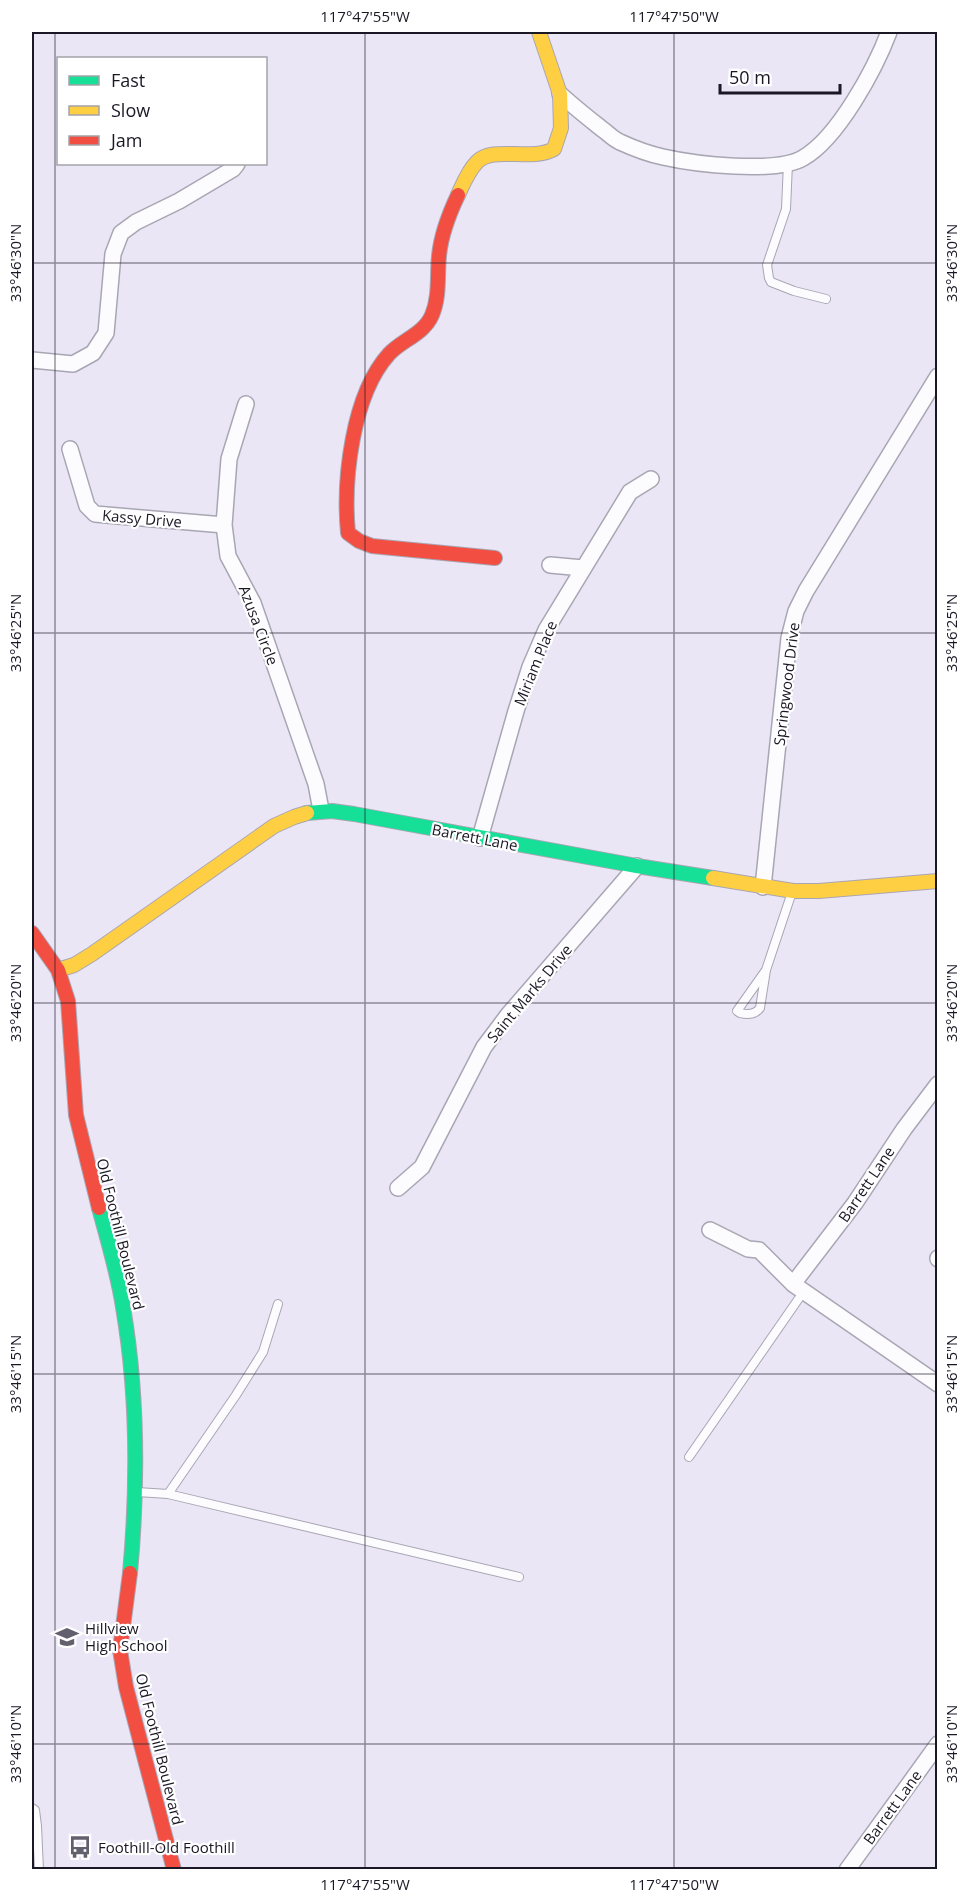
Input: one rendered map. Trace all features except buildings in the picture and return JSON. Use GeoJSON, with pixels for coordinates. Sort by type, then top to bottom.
{"type":"FeatureCollection","features":[{"type":"Feature","properties":{"kind":"street"},"geometry":{"type":"LineString","coordinates":[[495,558],[372,546],[348,533],[345,517],[352,446],[360,409],[373,373],[389,354],[429,323],[435,308],[440,244],[453,206],[473,167],[483,157],[507,154],[540,155],[554,149],[561,128],[560,94],[538,32]]}},
{"type":"Feature","properties":{"kind":"street"},"geometry":{"type":"LineString","coordinates":[[560,94],[618,142],[662,157],[705,164],[749,166],[788,164],[805,157],[843,119],[866,81],[889,32]]}},
{"type":"Feature","properties":{"kind":"street"},"geometry":{"type":"LineString","coordinates":[[32,360],[73,364],[93,353],[106,333],[113,254],[121,233],[136,222],[179,201],[236,165]]}},
{"type":"Feature","properties":{"kind":"street","name":"Springwood Drive"},"geometry":{"type":"LineString","coordinates":[[763,887],[789,638],[796,611],[938,376]]}},
{"type":"Feature","properties":{"kind":"street","name":"Azusa Circle"},"geometry":{"type":"LineString","coordinates":[[246,404],[229,459],[224,525],[228,556],[253,603],[316,784],[321,810]]}},
{"type":"Feature","properties":{"kind":"street","name":"Kassy Drive"},"geometry":{"type":"LineString","coordinates":[[70,449],[87,506],[95,514],[224,525]]}},
{"type":"Feature","properties":{"kind":"street","name":"Miriam Place"},"geometry":{"type":"LineString","coordinates":[[480,838],[530,668],[546,630],[630,492],[651,479]]}},
{"type":"Feature","properties":{"kind":"street"},"geometry":{"type":"LineString","coordinates":[[550,565],[583,568]]}},
{"type":"Feature","properties":{"kind":"street","name":"Barrett Lane"},"geometry":{"type":"LineString","coordinates":[[58,970],[74,965],[92,954],[274,826],[296,815],[321,810],[793,891],[830,891],[938,881]]}},
{"type":"Feature","properties":{"kind":"street","name":"Saint Marks Drive"},"geometry":{"type":"LineString","coordinates":[[398,1188],[422,1167],[483,1047],[637,866]]}},
{"type":"Feature","properties":{"kind":"street","name":"Old Foothill Boulevard"},"geometry":{"type":"LineString","coordinates":[[32,933],[58,970],[68,1001],[73,1087],[79,1132],[123,1304],[134,1395],[136,1492],[130,1572],[120,1650],[126,1687],[174,1869]]}},
{"type":"Feature","properties":{"kind":"street","name":"Barrett Lane"},"geometry":{"type":"LineString","coordinates":[[798,1287],[904,1129],[938,1084]]}},
{"type":"Feature","properties":{"kind":"street"},"geometry":{"type":"LineString","coordinates":[[710,1230],[748,1249],[759,1250],[798,1287],[938,1384]]}},
{"type":"Feature","properties":{"kind":"street","name":"Barrett Lane"},"geometry":{"type":"LineString","coordinates":[[848,1869],[938,1744]]}},
{"type":"Feature","properties":{"kind":"lane"},"geometry":{"type":"LineString","coordinates":[[788,164],[786,209],[767,272],[771,282],[794,291],[826,299]]}},
{"type":"Feature","properties":{"kind":"lane"},"geometry":{"type":"LineString","coordinates":[[766,970],[737,1011],[740,1013],[752,1014],[760,1008],[766,970],[793,891]]}},
{"type":"Feature","properties":{"kind":"lane"},"geometry":{"type":"LineString","coordinates":[[690,1457],[798,1287]]}},
{"type":"Feature","properties":{"kind":"lane"},"geometry":{"type":"LineString","coordinates":[[168,1494],[263,1352],[278,1304]]}},
{"type":"Feature","properties":{"kind":"lane"},"geometry":{"type":"LineString","coordinates":[[136,1492],[168,1494],[519,1577]]}},
{"type":"Feature","properties":{"kind":"lane"},"geometry":{"type":"LineString","coordinates":[[32,1808],[35,1810],[37,1826],[39,1869]]}},
{"type":"Feature","properties":{"kind":"traffic: fast"},"geometry":{"type":"LineString","coordinates":[[307,813],[332,811],[354,814],[713,878]]}},
{"type":"Feature","properties":{"kind":"traffic: fast"},"geometry":{"type":"LineString","coordinates":[[99,1208],[121,1295],[132,1373],[135,1473],[130,1573]]}},
{"type":"Feature","properties":{"kind":"traffic: slow"},"geometry":{"type":"LineString","coordinates":[[458,195],[471,169],[484,157],[502,154],[545,153],[554,149],[561,128],[560,94],[539,32]]}},
{"type":"Feature","properties":{"kind":"traffic: slow"},"geometry":{"type":"LineString","coordinates":[[58,970],[74,965],[92,954],[274,826],[307,813]]}},
{"type":"Feature","properties":{"kind":"traffic: slow"},"geometry":{"type":"LineString","coordinates":[[713,878],[793,891],[938,881]]}},
{"type":"Feature","properties":{"kind":"traffic: jam"},"geometry":{"type":"LineString","coordinates":[[458,195],[442,240],[437,293],[432,315],[424,327],[394,349],[376,371],[358,415],[349,464],[348,533],[372,546],[495,558]]}},
{"type":"Feature","properties":{"kind":"traffic: jam"},"geometry":{"type":"LineString","coordinates":[[32,933],[58,970],[68,1001],[76,1115],[99,1208]]}},
{"type":"Feature","properties":{"kind":"traffic: jam"},"geometry":{"type":"LineString","coordinates":[[130,1573],[120,1650],[126,1687],[174,1870]]}},
{"type":"Feature","properties":{"kind":"place","name":"Hillview High School"},"geometry":{"type":"Point","coordinates":[67,1637]}},
{"type":"Feature","properties":{"kind":"place","name":"Foothill-Old Foothill"},"geometry":{"type":"Point","coordinates":[80,1847]}}]}
